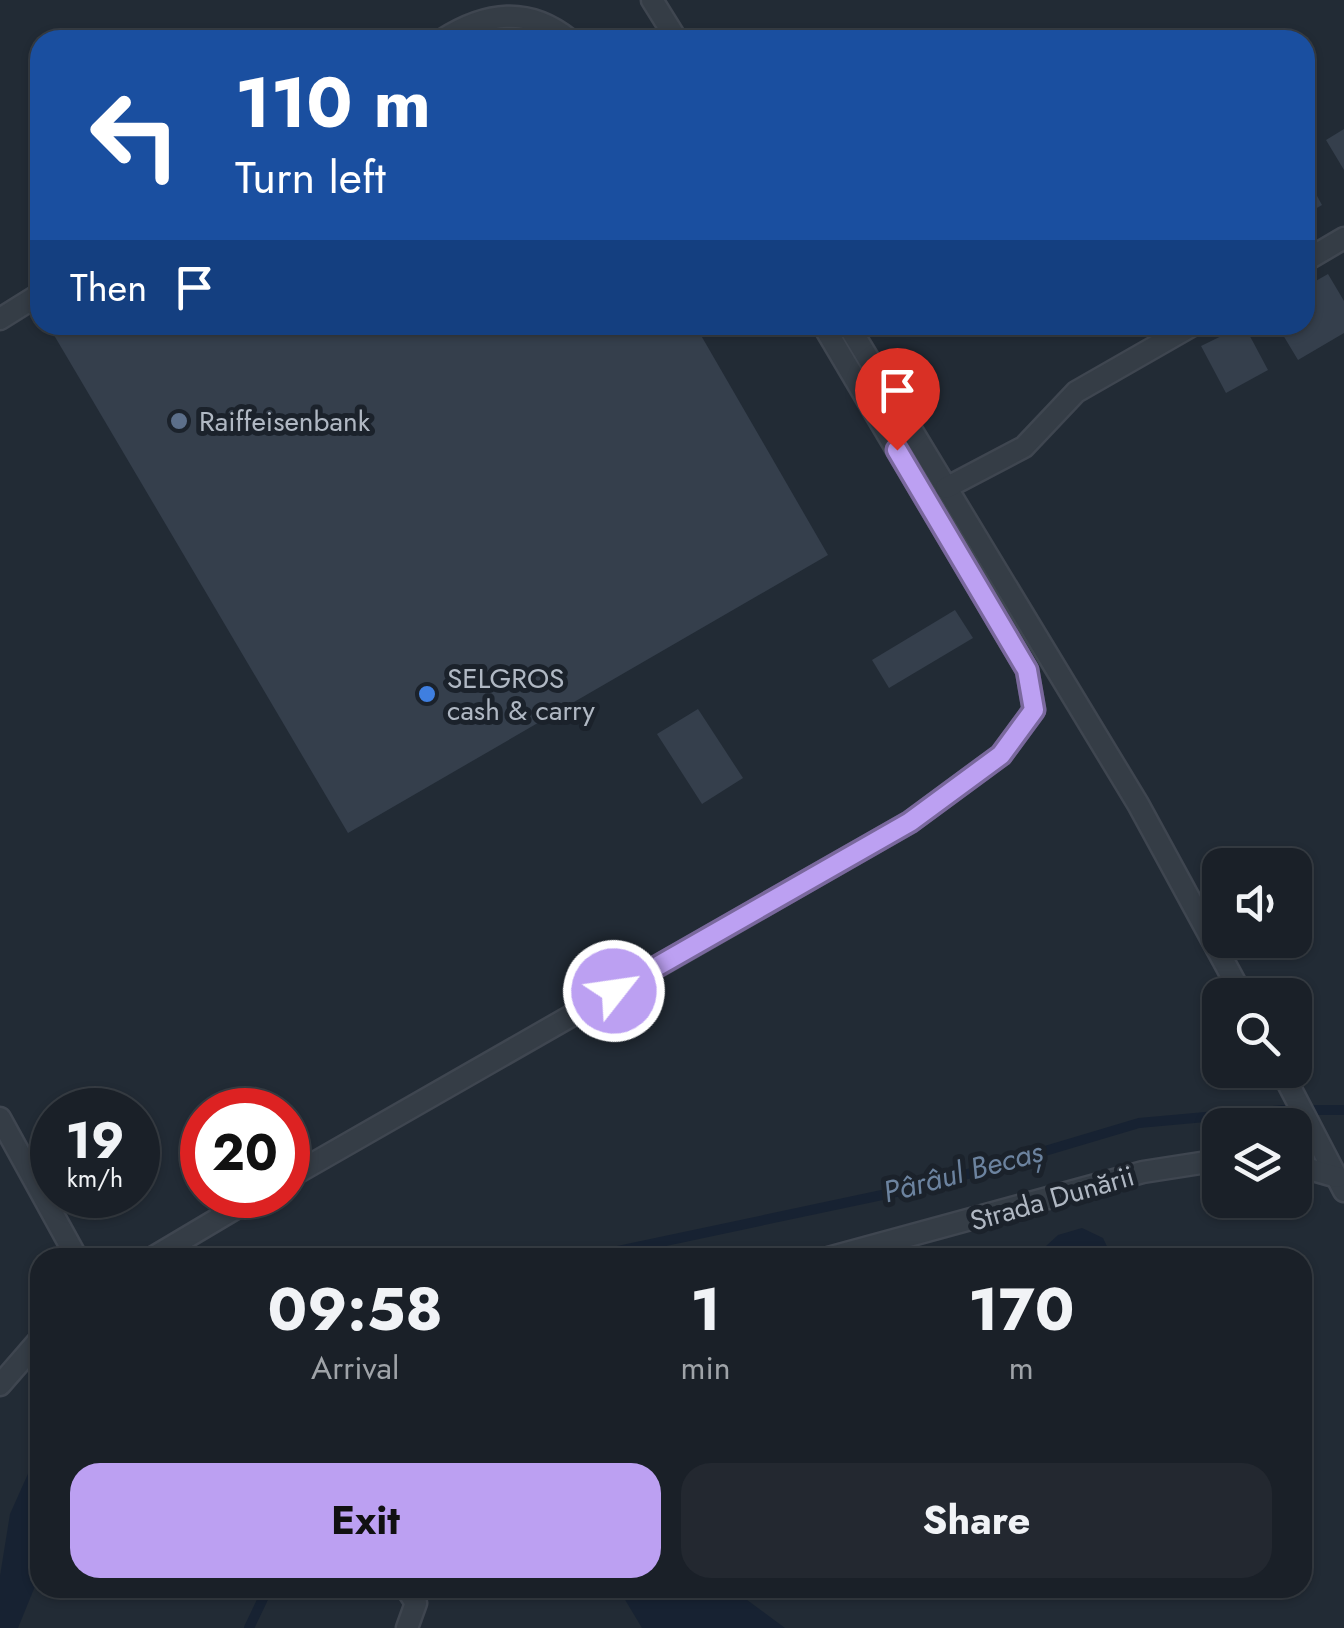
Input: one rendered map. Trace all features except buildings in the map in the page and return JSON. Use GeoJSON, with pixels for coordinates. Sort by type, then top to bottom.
{"type":"FeatureCollection","features":[{"type":"Feature","properties":{"kind":"lane"},"geometry":{"type":"LineString","coordinates":[[652,0],[670,30]]}},
{"type":"Feature","properties":{"kind":"lane"},"geometry":{"type":"LineString","coordinates":[[457,30],[466,24],[524,14],[552,30]]}},
{"type":"Feature","properties":{"kind":"lane"},"geometry":{"type":"LineString","coordinates":[[1315,255],[1344,238]]}},
{"type":"Feature","properties":{"kind":"lane"},"geometry":{"type":"LineString","coordinates":[[0,320],[30,300]]}},
{"type":"Feature","properties":{"kind":"lane"},"geometry":{"type":"LineString","coordinates":[[310,1165],[910,822],[1001,755],[1034,710],[1027,670],[829,335]]}},
{"type":"Feature","properties":{"kind":"lane"},"geometry":{"type":"LineString","coordinates":[[854,335],[1138,804],[1233,978]]}},
{"type":"Feature","properties":{"kind":"lane"},"geometry":{"type":"LineString","coordinates":[[946,488],[1024,447],[1076,392],[1175,335]]}},
{"type":"Feature","properties":{"kind":"lane"},"geometry":{"type":"LineString","coordinates":[[1291,1088],[1340,1184]]}},
{"type":"Feature","properties":{"kind":"lane"},"geometry":{"type":"LineString","coordinates":[[0,1118],[72,1248]]}},
{"type":"Feature","properties":{"kind":"lane","name":"Strada Dunării"},"geometry":{"type":"LineString","coordinates":[[865,1248],[1144,1172],[1202,1163]]}},
{"type":"Feature","properties":{"kind":"lane"},"geometry":{"type":"LineString","coordinates":[[1312,1172],[1340,1184]]}},
{"type":"Feature","properties":{"kind":"lane"},"geometry":{"type":"LineString","coordinates":[[169,1248],[219,1218]]}},
{"type":"Feature","properties":{"kind":"lane"},"geometry":{"type":"LineString","coordinates":[[0,1355],[30,1345]]}},
{"type":"Feature","properties":{"kind":"lane"},"geometry":{"type":"LineString","coordinates":[[0,1385],[30,1349]]}},
{"type":"Feature","properties":{"kind":"lane"},"geometry":{"type":"LineString","coordinates":[[407,1628],[416,1603],[413,1598]]}},
{"type":"Feature","properties":{"kind":"water"},"geometry":{"type":"Polygon","coordinates":[[[1082,1228],[1103,1238],[1108,1248],[1044,1248],[1058,1235],[1082,1228]]]}},
{"type":"Feature","properties":{"kind":"water"},"geometry":{"type":"Polygon","coordinates":[[[30,1469],[30,1598],[18,1628],[0,1628],[0,1576],[10,1514],[30,1469]]]}},
{"type":"Feature","properties":{"kind":"water"},"geometry":{"type":"Polygon","coordinates":[[[624,1598],[744,1598],[785,1628],[642,1628],[624,1598]]]}},
{"type":"Feature","properties":{"kind":"waterway","name":"Pârâul Becaș"},"geometry":{"type":"LineString","coordinates":[[632,1248],[934,1184],[1139,1123],[1283,1110],[1344,1110]]}},
{"type":"Feature","properties":{"kind":"waterway","name":"Pârâul Becaș"},"geometry":{"type":"LineString","coordinates":[[249,1628],[263,1598]]}},
{"type":"Feature","properties":{"kind":"place","name":"Raiffeisenbank"},"geometry":{"type":"Point","coordinates":[179,421]}},
{"type":"Feature","properties":{"kind":"place","name":"SELGROS cash & carry"},"geometry":{"type":"Point","coordinates":[427,694]}},
{"type":"Feature","properties":{"kind":"route"},"geometry":{"type":"LineString","coordinates":[[614,991],[910,822],[1001,755],[1034,710],[1027,670],[897,450]]}}]}
